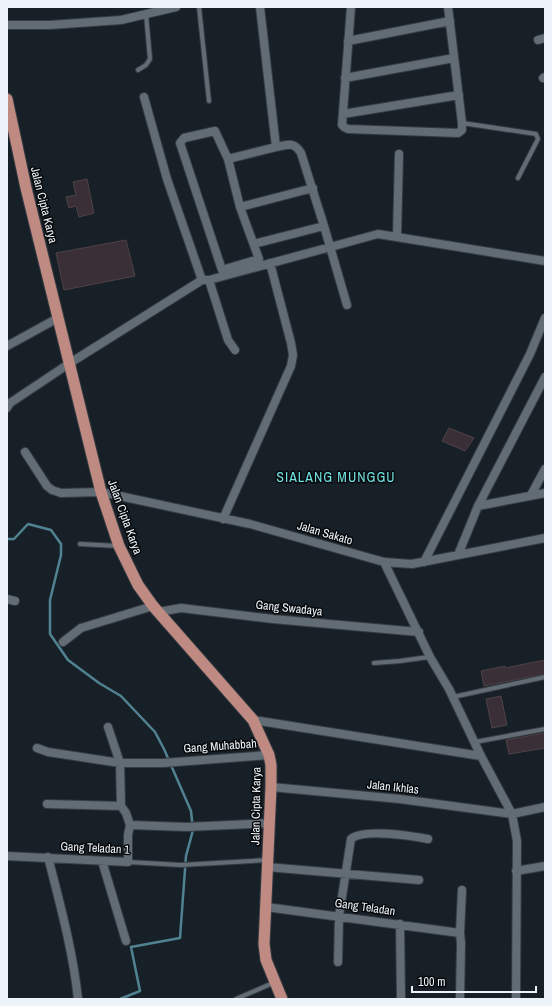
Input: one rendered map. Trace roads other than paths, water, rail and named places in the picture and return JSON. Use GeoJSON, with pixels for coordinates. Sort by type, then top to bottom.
{"type":"FeatureCollection","features":[{"type":"Feature","properties":{"kind":"main road","name":"Jalan Cipta Karya"},"geometry":{"type":"LineString","coordinates":[[7,99],[24,182],[101,492],[119,546],[138,585],[155,609],[253,720],[269,755],[271,765],[271,787],[264,944],[266,960],[282,999]]}},
{"type":"Feature","properties":{"kind":"street"},"geometry":{"type":"LineString","coordinates":[[7,25],[50,26],[121,20],[146,11],[176,7]]}},
{"type":"Feature","properties":{"kind":"street"},"geometry":{"type":"LineString","coordinates":[[260,7],[276,147]]}},
{"type":"Feature","properties":{"kind":"street"},"geometry":{"type":"LineString","coordinates":[[351,7],[342,125],[348,129],[458,132],[462,130],[462,123],[448,7]]}},
{"type":"Feature","properties":{"kind":"street"},"geometry":{"type":"LineString","coordinates":[[348,41],[450,21]]}},
{"type":"Feature","properties":{"kind":"street"},"geometry":{"type":"LineString","coordinates":[[345,78],[454,58]]}},
{"type":"Feature","properties":{"kind":"street"},"geometry":{"type":"LineString","coordinates":[[343,114],[459,95]]}},
{"type":"Feature","properties":{"kind":"street"},"geometry":{"type":"LineString","coordinates":[[144,97],[167,179],[228,340],[235,350]]}},
{"type":"Feature","properties":{"kind":"street"},"geometry":{"type":"LineString","coordinates":[[215,130],[228,159],[240,207],[259,259],[222,270],[180,143],[184,138],[215,130]]}},
{"type":"Feature","properties":{"kind":"street"},"geometry":{"type":"LineString","coordinates":[[228,159],[276,147],[294,145],[297,147],[301,153],[313,188],[347,305]]}},
{"type":"Feature","properties":{"kind":"street"},"geometry":{"type":"LineString","coordinates":[[396,236],[399,154]]}},
{"type":"Feature","properties":{"kind":"street"},"geometry":{"type":"LineString","coordinates":[[240,207],[313,188]]}},
{"type":"Feature","properties":{"kind":"street"},"geometry":{"type":"LineString","coordinates":[[254,244],[324,226]]}},
{"type":"Feature","properties":{"kind":"street"},"geometry":{"type":"LineString","coordinates":[[7,408],[10,403],[70,363],[206,280],[378,234],[545,261]]}},
{"type":"Feature","properties":{"kind":"street"},"geometry":{"type":"LineString","coordinates":[[223,519],[291,366],[293,355],[291,343],[270,263]]}},
{"type":"Feature","properties":{"kind":"street"},"geometry":{"type":"LineString","coordinates":[[7,346],[58,318]]}},
{"type":"Feature","properties":{"kind":"street"},"geometry":{"type":"LineString","coordinates":[[424,562],[530,354],[545,318]]}},
{"type":"Feature","properties":{"kind":"street"},"geometry":{"type":"LineString","coordinates":[[458,555],[478,506],[545,377]]}},
{"type":"Feature","properties":{"kind":"street","name":"Jalan Sakato"},"geometry":{"type":"LineString","coordinates":[[25,452],[47,486],[52,490],[61,493],[101,492],[250,524],[384,562],[412,564],[545,538]]}},
{"type":"Feature","properties":{"kind":"street"},"geometry":{"type":"LineString","coordinates":[[531,496],[545,468]]}},
{"type":"Feature","properties":{"kind":"street"},"geometry":{"type":"LineString","coordinates":[[478,506],[545,493]]}},
{"type":"Feature","properties":{"kind":"street"},"geometry":{"type":"LineString","coordinates":[[384,562],[430,656],[453,697],[481,756],[512,814],[517,841],[516,999]]}},
{"type":"Feature","properties":{"kind":"street","name":"Gang Swadaya"},"geometry":{"type":"LineString","coordinates":[[63,642],[81,628],[155,609],[181,608],[273,619],[418,632]]}},
{"type":"Feature","properties":{"kind":"street"},"geometry":{"type":"LineString","coordinates":[[253,720],[481,756]]}},
{"type":"Feature","properties":{"kind":"street"},"geometry":{"type":"LineString","coordinates":[[108,727],[120,763],[121,806],[126,813],[130,825],[128,835],[128,862]]}},
{"type":"Feature","properties":{"kind":"street"},"geometry":{"type":"LineString","coordinates":[[36,748],[48,752],[120,763]]}},
{"type":"Feature","properties":{"kind":"street","name":"Gang Muhabbah"},"geometry":{"type":"LineString","coordinates":[[120,763],[163,763],[269,755]]}},
{"type":"Feature","properties":{"kind":"street","name":"Jalan Ikhlas"},"geometry":{"type":"LineString","coordinates":[[271,787],[400,799],[512,814],[545,807]]}},
{"type":"Feature","properties":{"kind":"street"},"geometry":{"type":"LineString","coordinates":[[47,804],[121,806]]}},
{"type":"Feature","properties":{"kind":"street"},"geometry":{"type":"LineString","coordinates":[[130,825],[186,827],[270,823]]}},
{"type":"Feature","properties":{"kind":"street"},"geometry":{"type":"LineString","coordinates":[[338,962],[339,916],[351,839],[358,834],[398,834],[428,839]]}},
{"type":"Feature","properties":{"kind":"street","name":"Gang Teladan 1"},"geometry":{"type":"LineString","coordinates":[[7,856],[128,862]]}},
{"type":"Feature","properties":{"kind":"street"},"geometry":{"type":"LineString","coordinates":[[48,857],[65,924],[78,999]]}},
{"type":"Feature","properties":{"kind":"street"},"geometry":{"type":"LineString","coordinates":[[102,861],[126,941]]}},
{"type":"Feature","properties":{"kind":"street"},"geometry":{"type":"LineString","coordinates":[[267,864],[346,874],[419,880]]}},
{"type":"Feature","properties":{"kind":"street"},"geometry":{"type":"LineString","coordinates":[[516,871],[545,866]]}},
{"type":"Feature","properties":{"kind":"street"},"geometry":{"type":"LineString","coordinates":[[460,999],[460,933],[462,890]]}},
{"type":"Feature","properties":{"kind":"street","name":"Gang Teladan"},"geometry":{"type":"LineString","coordinates":[[266,907],[460,933]]}},
{"type":"Feature","properties":{"kind":"street"},"geometry":{"type":"LineString","coordinates":[[400,924],[401,999]]}},
{"type":"Feature","properties":{"kind":"lane"},"geometry":{"type":"LineString","coordinates":[[199,7],[209,101]]}},
{"type":"Feature","properties":{"kind":"lane"},"geometry":{"type":"LineString","coordinates":[[138,70],[146,65],[150,59],[146,11]]}},
{"type":"Feature","properties":{"kind":"lane"},"geometry":{"type":"LineString","coordinates":[[462,123],[536,134],[538,139],[518,178]]}},
{"type":"Feature","properties":{"kind":"lane"},"geometry":{"type":"LineString","coordinates":[[80,544],[119,546]]}},
{"type":"Feature","properties":{"kind":"lane"},"geometry":{"type":"LineString","coordinates":[[374,664],[430,656]]}},
{"type":"Feature","properties":{"kind":"lane"},"geometry":{"type":"LineString","coordinates":[[453,697],[545,677]]}},
{"type":"Feature","properties":{"kind":"lane"},"geometry":{"type":"LineString","coordinates":[[475,742],[545,729]]}},
{"type":"Feature","properties":{"kind":"lane","name":"Gang Teladan 1"},"geometry":{"type":"LineString","coordinates":[[128,862],[181,865],[267,864]]}},
{"type":"Feature","properties":{"kind":"lane"},"geometry":{"type":"LineString","coordinates":[[236,999],[276,982]]}},
{"type":"Feature","properties":{"kind":"waterway"},"geometry":{"type":"LineString","coordinates":[[7,539],[14,539],[28,524],[51,530],[61,544],[61,555],[50,600],[50,634],[68,660],[99,683],[121,696],[155,732],[191,811],[193,830],[186,856],[180,938],[131,947],[140,991],[120,999]]}},
{"type":"Feature","properties":{"kind":"district","name":"SIALANG MUNGGU"},"geometry":{"type":"Point","coordinates":[336,477]}}]}
